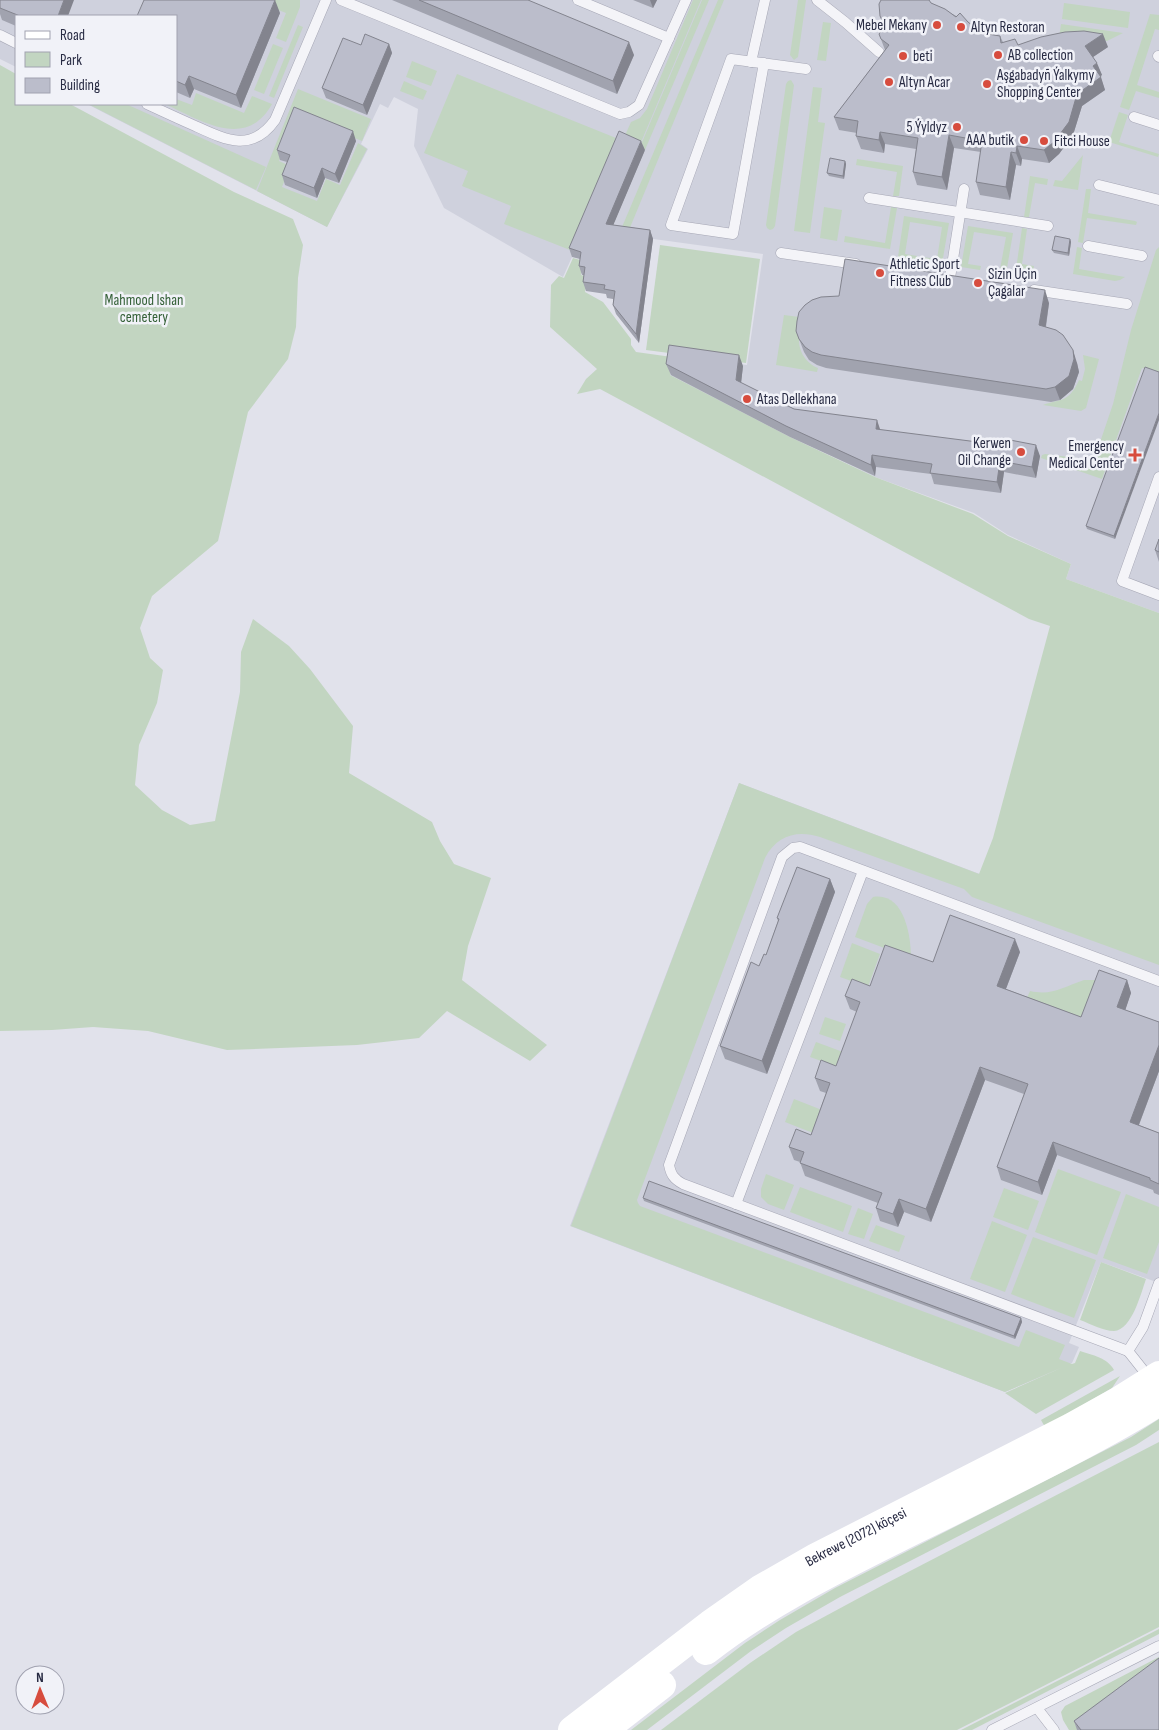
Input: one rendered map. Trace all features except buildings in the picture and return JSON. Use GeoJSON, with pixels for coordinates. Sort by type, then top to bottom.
{"type":"FeatureCollection","features":[{"type":"Feature","properties":{"kind":"main road","name":"Bekrewe (2072) köçesi"},"geometry":{"type":"LineString","coordinates":[[572,1730],[710,1624],[760,1589],[816,1557],[1156,1386]]}},
{"type":"Feature","properties":{"kind":"main road","name":"Bekrewe (2072) köçesi"},"geometry":{"type":"LineString","coordinates":[[604,1730],[720,1640],[770,1607],[829,1572],[969,1504],[1123,1424],[1156,1386]]}},
{"type":"Feature","properties":{"kind":"lane"},"geometry":{"type":"LineString","coordinates":[[149,105],[230,141],[250,140],[259,136],[275,120],[326,0]]}},
{"type":"Feature","properties":{"kind":"lane"},"geometry":{"type":"LineString","coordinates":[[341,0],[620,114],[629,112],[639,105],[686,0]]}},
{"type":"Feature","properties":{"kind":"lane"},"geometry":{"type":"LineString","coordinates":[[578,0],[669,38]]}},
{"type":"Feature","properties":{"kind":"lane"},"geometry":{"type":"LineString","coordinates":[[751,62],[765,0]]}},
{"type":"Feature","properties":{"kind":"lane"},"geometry":{"type":"LineString","coordinates":[[816,0],[879,52]]}},
{"type":"Feature","properties":{"kind":"lane"},"geometry":{"type":"LineString","coordinates":[[0,36],[15,43]]}},
{"type":"Feature","properties":{"kind":"lane"},"geometry":{"type":"LineString","coordinates":[[764,63],[733,234],[671,225],[731,59],[764,63],[806,69]]}},
{"type":"Feature","properties":{"kind":"lane"},"geometry":{"type":"LineString","coordinates":[[1134,117],[1159,125]]}},
{"type":"Feature","properties":{"kind":"lane"},"geometry":{"type":"LineString","coordinates":[[1099,185],[1159,200]]}},
{"type":"Feature","properties":{"kind":"lane"},"geometry":{"type":"LineString","coordinates":[[950,278],[964,189]]}},
{"type":"Feature","properties":{"kind":"lane"},"geometry":{"type":"LineString","coordinates":[[870,198],[1048,226]]}},
{"type":"Feature","properties":{"kind":"lane"},"geometry":{"type":"LineString","coordinates":[[1088,246],[1142,256]]}},
{"type":"Feature","properties":{"kind":"lane"},"geometry":{"type":"LineString","coordinates":[[781,253],[865,266]]}},
{"type":"Feature","properties":{"kind":"lane"},"geometry":{"type":"LineString","coordinates":[[1019,288],[1127,304]]}},
{"type":"Feature","properties":{"kind":"lane"},"geometry":{"type":"LineString","coordinates":[[1159,478],[1122,581],[1159,595]]}},
{"type":"Feature","properties":{"kind":"lane"},"geometry":{"type":"LineString","coordinates":[[1156,1386],[1128,1350],[736,1204],[675,1179],[669,1165],[782,857],[793,848],[800,847],[1159,981]]}},
{"type":"Feature","properties":{"kind":"lane"},"geometry":{"type":"LineString","coordinates":[[736,1204],[863,871]]}},
{"type":"Feature","properties":{"kind":"lane"},"geometry":{"type":"LineString","coordinates":[[1128,1350],[1142,1327],[1159,1283]]}},
{"type":"Feature","properties":{"kind":"lane"},"geometry":{"type":"LineString","coordinates":[[992,1730],[1159,1646]]}},
{"type":"Feature","properties":{"kind":"lane"},"geometry":{"type":"LineString","coordinates":[[1038,1708],[1054,1730]]}},
{"type":"Feature","properties":{"kind":"shaded area"},"geometry":{"type":"Polygon","coordinates":[[[0,0],[1159,0],[1159,613],[1066,579],[1071,564],[1008,535],[974,513],[875,477],[732,408],[670,375],[673,355],[747,365],[763,254],[610,233],[645,150],[639,147],[586,226],[563,277],[444,208],[414,146],[418,109],[394,97],[388,108],[380,104],[361,144],[368,149],[327,227],[89,105],[178,105],[178,15],[15,15],[15,66],[0,59],[0,0]]]}},
{"type":"Feature","properties":{"kind":"shaded area"},"geometry":{"type":"Polygon","coordinates":[[[739,783],[1159,942],[1159,1283],[1101,1262],[1069,1343],[1079,1347],[1072,1363],[1005,1392],[570,1226],[739,783]]]}},
{"type":"Feature","properties":{"kind":"green space"},"geometry":{"type":"Polygon","coordinates":[[[253,0],[300,0],[300,7],[286,42],[276,38],[286,13],[253,0]]]}},
{"type":"Feature","properties":{"kind":"green space"},"geometry":{"type":"Polygon","coordinates":[[[693,0],[701,0],[639,147],[623,140],[631,122],[640,118],[647,109],[693,0]]]}},
{"type":"Feature","properties":{"kind":"green space"},"geometry":{"type":"Polygon","coordinates":[[[702,0],[709,0],[645,150],[640,147],[702,0]]]}},
{"type":"Feature","properties":{"kind":"green space"},"geometry":{"type":"Polygon","coordinates":[[[718,0],[724,0],[629,230],[622,227],[718,0]]]}},
{"type":"Feature","properties":{"kind":"green space"},"geometry":{"type":"Polygon","coordinates":[[[798,0],[806,0],[798,57],[794,60],[790,55],[798,0]]]}},
{"type":"Feature","properties":{"kind":"green space"},"geometry":{"type":"Polygon","coordinates":[[[1064,3],[1130,12],[1128,28],[1062,19],[1064,3]]]}},
{"type":"Feature","properties":{"kind":"green space"},"geometry":{"type":"Polygon","coordinates":[[[1150,14],[1159,15],[1159,30],[1155,29],[1137,85],[1159,92],[1159,98],[1136,91],[1129,110],[1120,107],[1150,14]]]}},
{"type":"Feature","properties":{"kind":"green space"},"geometry":{"type":"Polygon","coordinates":[[[823,22],[831,23],[826,61],[817,60],[823,22]]]}},
{"type":"Feature","properties":{"kind":"green space"},"geometry":{"type":"Polygon","coordinates":[[[1061,24],[1123,33],[1107,41],[1059,38],[1061,24]]]}},
{"type":"Feature","properties":{"kind":"green space"},"geometry":{"type":"Polygon","coordinates":[[[298,25],[303,27],[274,98],[269,96],[298,25]]]}},
{"type":"Feature","properties":{"kind":"green space"},"geometry":{"type":"Polygon","coordinates":[[[273,44],[283,48],[264,94],[254,90],[273,44]]]}},
{"type":"Feature","properties":{"kind":"green space"},"geometry":{"type":"Polygon","coordinates":[[[412,61],[437,71],[431,86],[406,77],[412,61]]]}},
{"type":"Feature","properties":{"kind":"green space","name":"Mahmood Ishan cemetery"},"geometry":{"type":"Polygon","coordinates":[[[0,65],[15,73],[15,105],[72,105],[234,192],[293,219],[303,245],[298,278],[296,327],[288,359],[248,412],[218,541],[152,596],[140,628],[150,658],[163,670],[157,703],[139,745],[135,785],[162,810],[190,825],[215,821],[240,692],[241,652],[253,619],[289,646],[310,669],[353,726],[349,773],[432,822],[440,841],[454,864],[491,878],[468,946],[462,980],[547,1045],[530,1061],[447,1011],[419,1038],[357,1045],[227,1050],[148,1031],[93,1027],[0,1031],[0,65]]]}},
{"type":"Feature","properties":{"kind":"green space"},"geometry":{"type":"Polygon","coordinates":[[[457,74],[616,138],[570,250],[504,224],[511,206],[462,186],[468,171],[424,153],[457,74]]]}},
{"type":"Feature","properties":{"kind":"green space"},"geometry":{"type":"Polygon","coordinates":[[[791,80],[794,85],[775,226],[770,230],[766,225],[786,84],[791,80]]]}},
{"type":"Feature","properties":{"kind":"green space"},"geometry":{"type":"Polygon","coordinates":[[[404,81],[427,91],[423,100],[400,91],[404,81]]]}},
{"type":"Feature","properties":{"kind":"green space"},"geometry":{"type":"Polygon","coordinates":[[[813,87],[822,88],[818,122],[825,123],[810,233],[794,231],[813,87]]]}},
{"type":"Feature","properties":{"kind":"green space"},"geometry":{"type":"Polygon","coordinates":[[[298,89],[371,119],[362,141],[298,115],[279,161],[290,166],[282,187],[317,201],[326,179],[340,185],[358,143],[367,149],[327,227],[257,191],[298,89]]]}},
{"type":"Feature","properties":{"kind":"green space"},"geometry":{"type":"Polygon","coordinates":[[[196,93],[244,113],[252,96],[272,104],[261,118],[249,126],[236,129],[222,128],[207,123],[167,105],[178,105],[178,100],[192,105],[196,93]]]}},
{"type":"Feature","properties":{"kind":"green space"},"geometry":{"type":"Polygon","coordinates":[[[90,105],[128,105],[266,167],[256,190],[90,105]]]}},
{"type":"Feature","properties":{"kind":"green space"},"geometry":{"type":"Polygon","coordinates":[[[1119,112],[1128,115],[1119,142],[1159,154],[1158,157],[1109,142],[1119,112]]]}},
{"type":"Feature","properties":{"kind":"green space"},"geometry":{"type":"Polygon","coordinates":[[[1083,155],[1078,190],[1053,186],[1055,180],[1062,181],[1083,155]]]}},
{"type":"Feature","properties":{"kind":"green space"},"geometry":{"type":"Polygon","coordinates":[[[857,159],[903,166],[899,196],[893,196],[897,172],[856,165],[857,159]]]}},
{"type":"Feature","properties":{"kind":"green space"},"geometry":{"type":"Polygon","coordinates":[[[1030,176],[1048,179],[1047,185],[1035,183],[1029,217],[1024,217],[1030,176]]]}},
{"type":"Feature","properties":{"kind":"green space"},"geometry":{"type":"Polygon","coordinates":[[[1086,189],[1091,189],[1088,213],[1135,221],[1137,222],[1136,225],[1087,218],[1083,243],[1078,242],[1086,189]]]}},
{"type":"Feature","properties":{"kind":"green space"},"geometry":{"type":"Polygon","coordinates":[[[824,207],[842,210],[837,241],[820,238],[824,207]]]}},
{"type":"Feature","properties":{"kind":"green space"},"geometry":{"type":"Polygon","coordinates":[[[891,207],[897,208],[890,249],[844,242],[845,236],[885,243],[891,207]]]}},
{"type":"Feature","properties":{"kind":"green space"},"geometry":{"type":"Polygon","coordinates":[[[904,216],[949,223],[942,264],[922,261],[923,257],[937,259],[942,227],[910,222],[905,254],[917,256],[917,260],[898,257],[904,216]]]}},
{"type":"Feature","properties":{"kind":"green space"},"geometry":{"type":"Polygon","coordinates":[[[968,226],[1013,233],[1006,274],[986,271],[987,267],[1000,269],[1006,237],[974,232],[968,264],[981,266],[980,270],[961,267],[968,226]]]}},
{"type":"Feature","properties":{"kind":"green space"},"geometry":{"type":"Polygon","coordinates":[[[1022,228],[1027,229],[1022,264],[1034,266],[1033,272],[1016,269],[1022,228]]]}},
{"type":"Feature","properties":{"kind":"green space"},"geometry":{"type":"Polygon","coordinates":[[[660,245],[760,259],[746,363],[646,350],[660,245]]]}},
{"type":"Feature","properties":{"kind":"green space"},"geometry":{"type":"Polygon","coordinates":[[[1077,247],[1082,248],[1079,269],[1125,277],[1115,281],[1073,274],[1077,247]]]}},
{"type":"Feature","properties":{"kind":"green space"},"geometry":{"type":"Polygon","coordinates":[[[1159,247],[1159,373],[1142,368],[1102,479],[1041,458],[1045,454],[1094,460],[1113,404],[1131,330],[1156,250],[1159,247]]]}},
{"type":"Feature","properties":{"kind":"green space"},"geometry":{"type":"Polygon","coordinates":[[[573,258],[584,261],[581,275],[588,277],[585,292],[603,302],[631,339],[631,345],[636,352],[672,357],[670,375],[790,437],[875,477],[973,514],[1008,536],[1071,564],[1066,579],[1159,613],[1159,965],[972,897],[964,889],[820,837],[803,834],[788,836],[775,844],[765,858],[637,1200],[640,1206],[1019,1347],[1026,1330],[1065,1345],[1059,1359],[1072,1364],[1075,1363],[1080,1351],[1104,1360],[1114,1370],[1036,1414],[1005,1393],[1063,1367],[1005,1392],[571,1226],[739,783],[979,874],[993,838],[1050,626],[1029,619],[600,389],[577,394],[586,379],[597,369],[550,327],[551,285],[559,276],[564,278],[573,258]]]}},
{"type":"Feature","properties":{"kind":"green space"},"geometry":{"type":"Polygon","coordinates":[[[784,315],[807,318],[800,332],[799,345],[809,363],[818,368],[817,372],[776,365],[784,315]]]}},
{"type":"Feature","properties":{"kind":"green space"},"geometry":{"type":"Polygon","coordinates":[[[1083,355],[1099,359],[1086,408],[1081,411],[1043,405],[1068,397],[1079,380],[1082,381],[1085,369],[1083,355]]]}},
{"type":"Feature","properties":{"kind":"green space"},"geometry":{"type":"Polygon","coordinates":[[[873,897],[884,897],[892,901],[899,908],[907,927],[911,958],[855,937],[867,904],[873,897]]]}},
{"type":"Feature","properties":{"kind":"green space"},"geometry":{"type":"Polygon","coordinates":[[[852,943],[880,954],[868,987],[840,977],[852,943]]]}},
{"type":"Feature","properties":{"kind":"green space"},"geometry":{"type":"Polygon","coordinates":[[[1084,980],[1098,980],[1083,1022],[1026,1000],[1030,991],[1051,992],[1084,980]]]}},
{"type":"Feature","properties":{"kind":"green space"},"geometry":{"type":"Polygon","coordinates":[[[825,1017],[846,1024],[840,1041],[819,1034],[825,1017]]]}},
{"type":"Feature","properties":{"kind":"green space"},"geometry":{"type":"Polygon","coordinates":[[[816,1042],[843,1052],[838,1067],[810,1057],[816,1042]]]}},
{"type":"Feature","properties":{"kind":"green space"},"geometry":{"type":"Polygon","coordinates":[[[794,1099],[822,1110],[813,1133],[785,1122],[794,1099]]]}},
{"type":"Feature","properties":{"kind":"green space"},"geometry":{"type":"Polygon","coordinates":[[[1058,1169],[1121,1192],[1097,1255],[1035,1232],[1058,1169]]]}},
{"type":"Feature","properties":{"kind":"green space"},"geometry":{"type":"Polygon","coordinates":[[[766,1174],[794,1185],[784,1210],[768,1204],[761,1197],[761,1189],[766,1174]]]}},
{"type":"Feature","properties":{"kind":"green space"},"geometry":{"type":"Polygon","coordinates":[[[800,1187],[852,1206],[843,1232],[790,1212],[800,1187]]]}},
{"type":"Feature","properties":{"kind":"green space"},"geometry":{"type":"Polygon","coordinates":[[[1004,1188],[1039,1201],[1028,1230],[993,1217],[1004,1188]]]}},
{"type":"Feature","properties":{"kind":"green space"},"geometry":{"type":"Polygon","coordinates":[[[1126,1194],[1159,1207],[1159,1242],[1147,1274],[1103,1258],[1126,1194]]]}},
{"type":"Feature","properties":{"kind":"green space"},"geometry":{"type":"Polygon","coordinates":[[[858,1208],[873,1214],[864,1239],[848,1234],[858,1208]]]}},
{"type":"Feature","properties":{"kind":"green space"},"geometry":{"type":"Polygon","coordinates":[[[992,1221],[1027,1235],[1005,1292],[970,1279],[992,1221]]]}},
{"type":"Feature","properties":{"kind":"green space"},"geometry":{"type":"Polygon","coordinates":[[[876,1225],[905,1236],[899,1252],[869,1241],[876,1225]]]}},
{"type":"Feature","properties":{"kind":"green space"},"geometry":{"type":"Polygon","coordinates":[[[1033,1237],[1096,1260],[1074,1318],[1011,1294],[1033,1237]]]}},
{"type":"Feature","properties":{"kind":"green space"},"geometry":{"type":"Polygon","coordinates":[[[1101,1262],[1146,1279],[1131,1318],[1120,1329],[1114,1331],[1101,1329],[1080,1320],[1101,1262]]]}},
{"type":"Feature","properties":{"kind":"green space"},"geometry":{"type":"Polygon","coordinates":[[[1120,1376],[1112,1388],[1045,1427],[1041,1420],[1120,1376]]]}},
{"type":"Feature","properties":{"kind":"green space"},"geometry":{"type":"Polygon","coordinates":[[[1159,1419],[1159,1430],[1136,1445],[840,1597],[786,1628],[751,1651],[647,1730],[631,1730],[745,1643],[780,1620],[835,1588],[1131,1437],[1159,1419]]]}},
{"type":"Feature","properties":{"kind":"green space"},"geometry":{"type":"Polygon","coordinates":[[[1159,1442],[1159,1627],[957,1730],[661,1730],[750,1663],[796,1632],[1159,1442]]]}},
{"type":"Feature","properties":{"kind":"green space"},"geometry":{"type":"Polygon","coordinates":[[[1159,1629],[1159,1634],[972,1730],[961,1730],[1159,1629]]]}},
{"type":"Feature","properties":{"kind":"green space"},"geometry":{"type":"Polygon","coordinates":[[[1159,1657],[1159,1669],[1078,1730],[1069,1730],[1061,1712],[1065,1706],[1159,1657]]]}},
{"type":"Feature","properties":{"kind":"place","name":"Mebel Mekany"},"geometry":{"type":"Point","coordinates":[937,25]}},
{"type":"Feature","properties":{"kind":"place","name":"Altyn Restoran"},"geometry":{"type":"Point","coordinates":[961,27]}},
{"type":"Feature","properties":{"kind":"place","name":"AB collection"},"geometry":{"type":"Point","coordinates":[998,55]}},
{"type":"Feature","properties":{"kind":"place","name":"beti"},"geometry":{"type":"Point","coordinates":[903,56]}},
{"type":"Feature","properties":{"kind":"place","name":"Altyn Acar"},"geometry":{"type":"Point","coordinates":[889,82]}},
{"type":"Feature","properties":{"kind":"place","name":"Aşgabadyñ Ýalkymy Shopping Center"},"geometry":{"type":"Point","coordinates":[987,84]}},
{"type":"Feature","properties":{"kind":"place","name":"5 Ýyldyz"},"geometry":{"type":"Point","coordinates":[957,127]}},
{"type":"Feature","properties":{"kind":"place","name":"AAA butik"},"geometry":{"type":"Point","coordinates":[1024,140]}},
{"type":"Feature","properties":{"kind":"place","name":"Fitci House"},"geometry":{"type":"Point","coordinates":[1044,141]}},
{"type":"Feature","properties":{"kind":"place","name":"Athletic Sport Fitness Club"},"geometry":{"type":"Point","coordinates":[880,273]}},
{"type":"Feature","properties":{"kind":"place","name":"Sizin Üçin Çagalar"},"geometry":{"type":"Point","coordinates":[978,283]}},
{"type":"Feature","properties":{"kind":"place","name":"Atas Dellekhana"},"geometry":{"type":"Point","coordinates":[747,399]}},
{"type":"Feature","properties":{"kind":"place","name":"Kerwen Oil Change"},"geometry":{"type":"Point","coordinates":[1021,452]}},
{"type":"Feature","properties":{"kind":"place","name":"Emergency Medical Center"},"geometry":{"type":"Point","coordinates":[1135,455]}}]}
